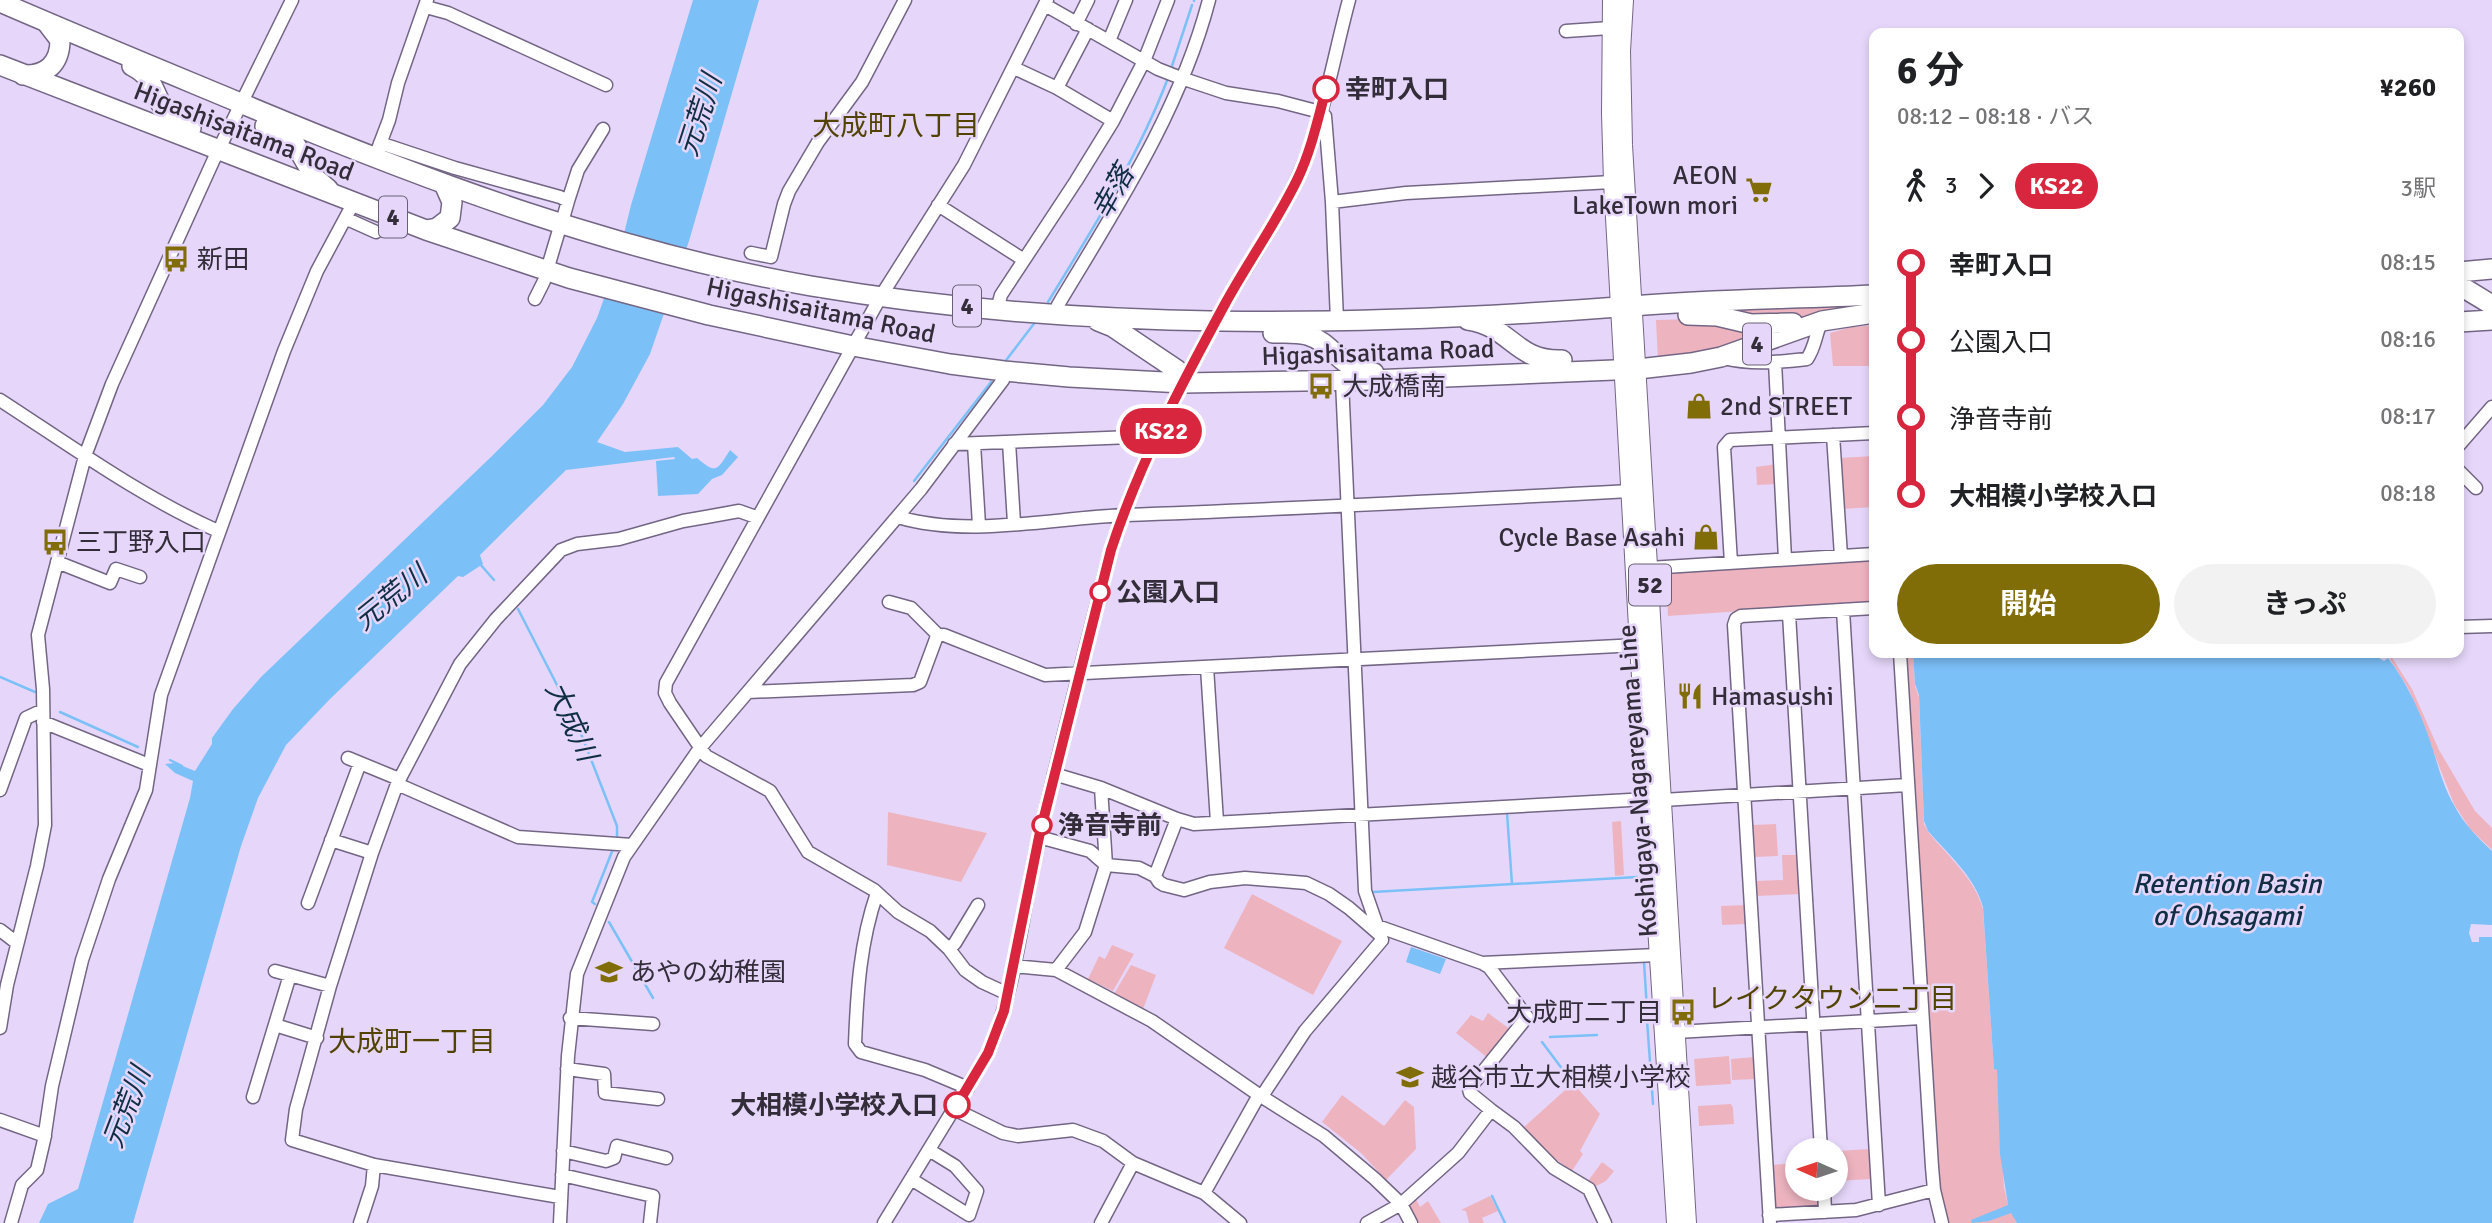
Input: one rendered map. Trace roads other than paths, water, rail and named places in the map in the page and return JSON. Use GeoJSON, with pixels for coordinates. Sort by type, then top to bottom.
{"type":"FeatureCollection","features":[{"type":"Feature","properties":{"kind":"highway","name":"Higashisaitama Road"},"geometry":{"type":"LineString","coordinates":[[0,2],[242,104],[377,150],[444,184],[582,231],[720,267],[813,286],[881,296],[1087,317],[1216,321],[1337,320],[1628,310],[1869,295]]}},
{"type":"Feature","properties":{"kind":"highway"},"geometry":{"type":"LineString","coordinates":[[23,75],[40,74],[49,69],[58,56],[60,40],[46,22]]}},
{"type":"Feature","properties":{"kind":"highway","name":"4"},"geometry":{"type":"LineString","coordinates":[[98,44],[147,75],[165,111],[178,122],[203,134],[219,149]]}},
{"type":"Feature","properties":{"kind":"highway","name":"Higashisaitama Road"},"geometry":{"type":"LineString","coordinates":[[0,65],[219,149],[347,206],[569,278],[709,315],[950,364],[1069,377],[1183,383],[1342,381],[1628,367],[1691,363],[1721,357],[1822,321],[1869,314]]}},
{"type":"Feature","properties":{"kind":"highway","name":"4"},"geometry":{"type":"LineString","coordinates":[[242,104],[253,120],[295,144],[315,178],[347,206]]}},
{"type":"Feature","properties":{"kind":"highway","name":"4"},"geometry":{"type":"LineString","coordinates":[[426,230],[437,228],[450,218],[452,202],[444,184]]}},
{"type":"Feature","properties":{"kind":"highway"},"geometry":{"type":"LineString","coordinates":[[2464,272],[2492,269]]}},
{"type":"Feature","properties":{"kind":"highway"},"geometry":{"type":"LineString","coordinates":[[2464,288],[2492,304]]}},
{"type":"Feature","properties":{"kind":"highway","name":"4"},"geometry":{"type":"LineString","coordinates":[[1628,310],[1698,314],[1763,325],[1822,321]]}},
{"type":"Feature","properties":{"kind":"highway","name":"4"},"geometry":{"type":"LineString","coordinates":[[1437,316],[1491,326],[1525,353],[1537,359],[1628,367]]}},
{"type":"Feature","properties":{"kind":"highway"},"geometry":{"type":"LineString","coordinates":[[1087,317],[1113,327],[1167,363],[1177,370],[1183,383]]}},
{"type":"Feature","properties":{"kind":"highway"},"geometry":{"type":"LineString","coordinates":[[2464,322],[2492,320]]}},
{"type":"Feature","properties":{"kind":"highway","name":"4"},"geometry":{"type":"LineString","coordinates":[[1216,321],[1236,332],[1310,336],[1324,344],[1351,368],[1412,378]]}},
{"type":"Feature","properties":{"kind":"main road","name":"Koshigaya-Nagareyama Line"},"geometry":{"type":"LineString","coordinates":[[1611,0],[1612,183],[1628,310]]}},
{"type":"Feature","properties":{"kind":"main road","name":"Koshigaya-Nagareyama Line"},"geometry":{"type":"LineString","coordinates":[[1625,0],[1622,51],[1630,491],[1638,645],[1656,800],[1677,1032],[1688,1223]]}},
{"type":"Feature","properties":{"kind":"main road","name":"Koshigaya-Nagareyama Line"},"geometry":{"type":"LineString","coordinates":[[1628,367],[1649,568],[1656,800],[1657,956],[1675,1223]]}},
{"type":"Feature","properties":{"kind":"street"},"geometry":{"type":"LineString","coordinates":[[0,1028],[7,985],[45,825],[38,635],[85,456],[112,384],[219,149],[292,0]]}},
{"type":"Feature","properties":{"kind":"street"},"geometry":{"type":"LineString","coordinates":[[751,253],[771,257],[789,191],[818,142],[867,73],[905,0]]}},
{"type":"Feature","properties":{"kind":"street"},"geometry":{"type":"LineString","coordinates":[[1057,88],[1082,27],[1088,0]]}},
{"type":"Feature","properties":{"kind":"street"},"geometry":{"type":"LineString","coordinates":[[1109,41],[1126,0]]}},
{"type":"Feature","properties":{"kind":"street"},"geometry":{"type":"LineString","coordinates":[[997,309],[1001,295],[1112,121],[1144,61],[1168,0]]}},
{"type":"Feature","properties":{"kind":"street"},"geometry":{"type":"LineString","coordinates":[[1055,314],[1147,154],[1181,78],[1209,0]]}},
{"type":"Feature","properties":{"kind":"street"},"geometry":{"type":"LineString","coordinates":[[884,1223],[988,1053],[1001,1021],[1039,837],[1122,515],[1183,383],[1298,178],[1320,112],[1349,0]]}},
{"type":"Feature","properties":{"kind":"street"},"geometry":{"type":"LineString","coordinates":[[1008,994],[982,982],[965,970],[949,949],[930,931],[898,912],[877,893],[813,856],[795,835],[770,791],[706,756],[670,703],[665,693],[666,683],[881,296],[964,165],[1046,2],[1082,27],[1181,78],[1226,93],[1278,101],[1320,112],[1327,120],[1337,320]]}},
{"type":"Feature","properties":{"kind":"street"},"geometry":{"type":"LineString","coordinates":[[568,201],[456,168],[377,150],[398,83],[427,4],[606,85]]}},
{"type":"Feature","properties":{"kind":"street"},"geometry":{"type":"LineString","coordinates":[[1566,31],[1610,29]]}},
{"type":"Feature","properties":{"kind":"street"},"geometry":{"type":"LineString","coordinates":[[1014,68],[1057,88],[1112,121]]}},
{"type":"Feature","properties":{"kind":"street"},"geometry":{"type":"LineString","coordinates":[[564,215],[578,170],[603,129]]}},
{"type":"Feature","properties":{"kind":"street"},"geometry":{"type":"LineString","coordinates":[[1332,202],[1406,193],[1612,183]]}},
{"type":"Feature","properties":{"kind":"street"},"geometry":{"type":"LineString","coordinates":[[938,205],[1024,260]]}},
{"type":"Feature","properties":{"kind":"street"},"geometry":{"type":"LineString","coordinates":[[11,1223],[22,1185],[37,1170],[52,1086],[75,984],[109,879],[146,790],[161,695],[268,394],[317,271],[347,206],[376,232]]}},
{"type":"Feature","properties":{"kind":"street"},"geometry":{"type":"LineString","coordinates":[[548,267],[559,230]]}},
{"type":"Feature","properties":{"kind":"street"},"geometry":{"type":"LineString","coordinates":[[535,299],[544,281]]}},
{"type":"Feature","properties":{"kind":"street"},"geometry":{"type":"LineString","coordinates":[[1721,357],[1736,361],[1775,362],[1807,359],[1815,348],[1817,330],[1822,321]]}},
{"type":"Feature","properties":{"kind":"street"},"geometry":{"type":"LineString","coordinates":[[1775,362],[1785,559]]}},
{"type":"Feature","properties":{"kind":"street"},"geometry":{"type":"LineString","coordinates":[[560,1223],[570,1018],[577,974],[624,857],[701,748],[898,517],[1003,380],[1004,371]]}},
{"type":"Feature","properties":{"kind":"street"},"geometry":{"type":"LineString","coordinates":[[1204,1193],[1261,1096],[1305,1031],[1382,940],[1365,891],[1342,381]]}},
{"type":"Feature","properties":{"kind":"street"},"geometry":{"type":"LineString","coordinates":[[0,400],[85,456],[195,521],[218,531]]}},
{"type":"Feature","properties":{"kind":"street"},"geometry":{"type":"LineString","coordinates":[[2464,430],[2492,407]]}},
{"type":"Feature","properties":{"kind":"street"},"geometry":{"type":"LineString","coordinates":[[1731,563],[1724,447],[1730,440],[1869,433]]}},
{"type":"Feature","properties":{"kind":"street"},"geometry":{"type":"LineString","coordinates":[[1833,435],[1841,556]]}},
{"type":"Feature","properties":{"kind":"street"},"geometry":{"type":"LineString","coordinates":[[954,444],[1158,436]]}},
{"type":"Feature","properties":{"kind":"street"},"geometry":{"type":"LineString","coordinates":[[1009,442],[1014,523]]}},
{"type":"Feature","properties":{"kind":"street"},"geometry":{"type":"LineString","coordinates":[[974,444],[979,525]]}},
{"type":"Feature","properties":{"kind":"street"},"geometry":{"type":"LineString","coordinates":[[2464,476],[2476,488]]}},
{"type":"Feature","properties":{"kind":"street"},"geometry":{"type":"LineString","coordinates":[[898,517],[942,525],[979,525],[1122,515],[1630,491]]}},
{"type":"Feature","properties":{"kind":"street"},"geometry":{"type":"LineString","coordinates":[[560,1197],[374,1165],[292,1140],[296,1109],[330,986],[398,781],[460,664],[496,619],[561,550],[577,544],[619,539],[694,519],[739,512],[756,517]]}},
{"type":"Feature","properties":{"kind":"street"},"geometry":{"type":"LineString","coordinates":[[1649,568],[1869,554]]}},
{"type":"Feature","properties":{"kind":"street"},"geometry":{"type":"LineString","coordinates":[[57,562],[110,583],[116,569],[141,577]]}},
{"type":"Feature","properties":{"kind":"street"},"geometry":{"type":"LineString","coordinates":[[889,602],[911,608],[936,635],[944,635],[1045,675],[1638,645]]}},
{"type":"Feature","properties":{"kind":"street"},"geometry":{"type":"LineString","coordinates":[[1869,608],[1741,616],[1735,619],[1734,625],[1770,1219],[1879,1205],[1934,1190]]}},
{"type":"Feature","properties":{"kind":"street"},"geometry":{"type":"LineString","coordinates":[[1843,610],[1879,1205]]}},
{"type":"Feature","properties":{"kind":"street"},"geometry":{"type":"LineString","coordinates":[[1789,614],[1821,1138]]}},
{"type":"Feature","properties":{"kind":"street"},"geometry":{"type":"LineString","coordinates":[[2464,627],[2492,626]]}},
{"type":"Feature","properties":{"kind":"street"},"geometry":{"type":"LineString","coordinates":[[748,692],[914,685],[920,681],[936,635]]}},
{"type":"Feature","properties":{"kind":"street"},"geometry":{"type":"LineString","coordinates":[[1900,658],[1934,1190],[1942,1223]]}},
{"type":"Feature","properties":{"kind":"street"},"geometry":{"type":"LineString","coordinates":[[1207,667],[1217,822]]}},
{"type":"Feature","properties":{"kind":"street"},"geometry":{"type":"LineString","coordinates":[[0,790],[26,718],[43,716],[149,765]]}},
{"type":"Feature","properties":{"kind":"street"},"geometry":{"type":"LineString","coordinates":[[308,903],[331,840],[354,760],[518,837],[632,845]]}},
{"type":"Feature","properties":{"kind":"street"},"geometry":{"type":"LineString","coordinates":[[1054,775],[1101,788],[1189,824],[1907,785]]}},
{"type":"Feature","properties":{"kind":"street"},"geometry":{"type":"LineString","coordinates":[[1056,970],[1085,932],[1106,864],[1101,788]]}},
{"type":"Feature","properties":{"kind":"street"},"geometry":{"type":"LineString","coordinates":[[1155,876],[1177,819]]}},
{"type":"Feature","properties":{"kind":"street"},"geometry":{"type":"LineString","coordinates":[[1039,837],[1090,851],[1106,864],[1139,868],[1155,876],[1158,882],[1164,885],[1184,890],[1210,882],[1245,878],[1306,883],[1329,894],[1379,931],[1482,962],[1657,956]]}},
{"type":"Feature","properties":{"kind":"street"},"geometry":{"type":"LineString","coordinates":[[331,840],[372,853]]}},
{"type":"Feature","properties":{"kind":"street"},"geometry":{"type":"LineString","coordinates":[[877,893],[868,919],[861,961],[855,1044],[861,1052],[925,1070],[968,1087]]}},
{"type":"Feature","properties":{"kind":"street"},"geometry":{"type":"LineString","coordinates":[[949,949],[978,905]]}},
{"type":"Feature","properties":{"kind":"street"},"geometry":{"type":"LineString","coordinates":[[0,930],[18,943]]}},
{"type":"Feature","properties":{"kind":"street"},"geometry":{"type":"LineString","coordinates":[[1482,962],[1489,967],[1527,1017],[1469,1089],[1470,1093],[1514,1127],[1554,1168],[1589,1189],[1605,1223]]}},
{"type":"Feature","properties":{"kind":"street"},"geometry":{"type":"LineString","coordinates":[[1014,966],[1056,970],[1152,1021],[1324,1136],[1401,1205],[1411,1223]]}},
{"type":"Feature","properties":{"kind":"street"},"geometry":{"type":"LineString","coordinates":[[275,971],[330,986]]}},
{"type":"Feature","properties":{"kind":"street"},"geometry":{"type":"LineString","coordinates":[[253,1097],[290,975]]}},
{"type":"Feature","properties":{"kind":"street"},"geometry":{"type":"LineString","coordinates":[[570,1018],[653,1024]]}},
{"type":"Feature","properties":{"kind":"street"},"geometry":{"type":"LineString","coordinates":[[1677,1032],[1922,1018]]}},
{"type":"Feature","properties":{"kind":"street"},"geometry":{"type":"LineString","coordinates":[[275,1025],[317,1038]]}},
{"type":"Feature","properties":{"kind":"street"},"geometry":{"type":"LineString","coordinates":[[567,1069],[604,1074],[604,1093],[657,1099]]}},
{"type":"Feature","properties":{"kind":"street"},"geometry":{"type":"LineString","coordinates":[[954,1109],[1003,1133],[1018,1136],[1073,1130],[1103,1141],[1133,1163],[1204,1193],[1227,1218],[1240,1223]]}},
{"type":"Feature","properties":{"kind":"street"},"geometry":{"type":"LineString","coordinates":[[1367,1223],[1401,1205],[1458,1153],[1491,1110]]}},
{"type":"Feature","properties":{"kind":"street"},"geometry":{"type":"LineString","coordinates":[[0,1120],[45,1136]]}},
{"type":"Feature","properties":{"kind":"street"},"geometry":{"type":"LineString","coordinates":[[563,1151],[606,1161],[614,1158],[617,1146],[666,1158]]}},
{"type":"Feature","properties":{"kind":"street"},"geometry":{"type":"LineString","coordinates":[[911,1180],[969,1215],[977,1191],[955,1166],[929,1150]]}},
{"type":"Feature","properties":{"kind":"street"},"geometry":{"type":"LineString","coordinates":[[1101,1223],[1133,1163]]}},
{"type":"Feature","properties":{"kind":"street"},"geometry":{"type":"LineString","coordinates":[[360,1223],[372,1186],[374,1165]]}},
{"type":"Feature","properties":{"kind":"street"},"geometry":{"type":"LineString","coordinates":[[562,1175],[653,1196],[650,1223]]}},
{"type":"Feature","properties":{"kind":"street"},"geometry":{"type":"LineString","coordinates":[[1825,1201],[1825,1212]]}},
{"type":"Feature","properties":{"kind":"water","name":"元荒川"},"geometry":{"type":"Polygon","coordinates":[[[693,0],[759,0],[689,241],[650,354],[623,404],[597,442],[625,452],[678,447],[692,459],[697,458],[713,468],[719,466],[730,450],[738,457],[722,475],[712,479],[698,494],[658,496],[656,461],[675,459],[674,457],[566,470],[480,555],[483,564],[463,577],[458,576],[286,745],[258,798],[241,846],[133,1223],[39,1223],[48,1204],[78,1189],[190,798],[193,781],[175,773],[165,764],[175,763],[195,771],[212,744],[212,738],[261,677],[492,456],[543,405],[572,367],[597,318],[617,262],[631,205],[693,0]]]}},
{"type":"Feature","properties":{"kind":"water","name":"Retention Basin of Ohsagami"},"geometry":{"type":"Polygon","coordinates":[[[1913,658],[2378,658],[2384,661],[2388,658],[2420,714],[2450,799],[2466,824],[2492,851],[2492,925],[2471,924],[2469,933],[2472,942],[2479,942],[2479,937],[2492,937],[2492,1223],[2017,1223],[2011,1213],[1989,1221],[1972,1223],[1971,1220],[2008,1205],[2000,1154],[1997,1070],[1994,1069],[1983,907],[1974,886],[1928,831],[1924,821],[1919,695],[1915,684],[1913,658]]]}},
{"type":"Feature","properties":{"kind":"water"},"geometry":{"type":"Polygon","coordinates":[[[1411,947],[1446,959],[1440,974],[1406,962],[1411,947]]]}},
{"type":"Feature","properties":{"kind":"waterway","name":"幸落"},"geometry":{"type":"LineString","coordinates":[[1171,69],[1192,5]]}},
{"type":"Feature","properties":{"kind":"waterway","name":"幸落"},"geometry":{"type":"LineString","coordinates":[[1048,302],[1128,165],[1168,78]]}},
{"type":"Feature","properties":{"kind":"waterway","name":"幸落"},"geometry":{"type":"LineString","coordinates":[[1004,363],[1036,321]]}},
{"type":"Feature","properties":{"kind":"waterway","name":"幸落"},"geometry":{"type":"LineString","coordinates":[[914,481],[991,382]]}},
{"type":"Feature","properties":{"kind":"waterway"},"geometry":{"type":"LineString","coordinates":[[480,564],[494,580]]}},
{"type":"Feature","properties":{"kind":"waterway","name":"大成川"},"geometry":{"type":"LineString","coordinates":[[518,609],[578,726],[617,826],[617,836]]}},
{"type":"Feature","properties":{"kind":"waterway"},"geometry":{"type":"LineString","coordinates":[[0,677],[35,692]]}},
{"type":"Feature","properties":{"kind":"waterway"},"geometry":{"type":"LineString","coordinates":[[60,712],[138,747]]}},
{"type":"Feature","properties":{"kind":"waterway"},"geometry":{"type":"LineString","coordinates":[[170,760],[182,766]]}},
{"type":"Feature","properties":{"kind":"waterway"},"geometry":{"type":"LineString","coordinates":[[1507,813],[1512,884]]}},
{"type":"Feature","properties":{"kind":"waterway","name":"大成川"},"geometry":{"type":"LineString","coordinates":[[595,904],[592,902],[613,849]]}},
{"type":"Feature","properties":{"kind":"waterway"},"geometry":{"type":"LineString","coordinates":[[1373,892],[1637,877]]}},
{"type":"Feature","properties":{"kind":"waterway","name":"大成川"},"geometry":{"type":"LineString","coordinates":[[609,922],[653,998]]}},
{"type":"Feature","properties":{"kind":"waterway"},"geometry":{"type":"LineString","coordinates":[[1644,962],[1647,1010]]}},
{"type":"Feature","properties":{"kind":"waterway"},"geometry":{"type":"LineString","coordinates":[[1647,1020],[1653,1104]]}},
{"type":"Feature","properties":{"kind":"waterway"},"geometry":{"type":"LineString","coordinates":[[1550,1037],[1597,1035]]}},
{"type":"Feature","properties":{"kind":"waterway"},"geometry":{"type":"LineString","coordinates":[[1542,1042],[1572,1082]]}},
{"type":"Feature","properties":{"kind":"waterway"},"geometry":{"type":"LineString","coordinates":[[1492,1196],[1505,1223]]}},
{"type":"Feature","properties":{"kind":"place","name":"幸町入口"},"geometry":{"type":"Point","coordinates":[1326,89]}},
{"type":"Feature","properties":{"kind":"place","name":"AEON LakeTown mori"},"geometry":{"type":"Point","coordinates":[1759,190]}},
{"type":"Feature","properties":{"kind":"place","name":"新田"},"geometry":{"type":"Point","coordinates":[176,259]}},
{"type":"Feature","properties":{"kind":"place","name":"大成橋南"},"geometry":{"type":"Point","coordinates":[1321,386]}},
{"type":"Feature","properties":{"kind":"place","name":"2nd STREET"},"geometry":{"type":"Point","coordinates":[1699,406]}},
{"type":"Feature","properties":{"kind":"place","name":"Cycle Base Asahi"},"geometry":{"type":"Point","coordinates":[1706,537]}},
{"type":"Feature","properties":{"kind":"place","name":"三丁野入口"},"geometry":{"type":"Point","coordinates":[55,542]}},
{"type":"Feature","properties":{"kind":"place","name":"公園入口"},"geometry":{"type":"Point","coordinates":[1100,592]}},
{"type":"Feature","properties":{"kind":"place","name":"Hamasushi"},"geometry":{"type":"Point","coordinates":[1690,696]}},
{"type":"Feature","properties":{"kind":"place","name":"浄音寺前"},"geometry":{"type":"Point","coordinates":[1042,825]}},
{"type":"Feature","properties":{"kind":"place","name":"あやの幼稚園"},"geometry":{"type":"Point","coordinates":[609,972]}},
{"type":"Feature","properties":{"kind":"place","name":"大成町二丁目"},"geometry":{"type":"Point","coordinates":[1683,1012]}},
{"type":"Feature","properties":{"kind":"place","name":"越谷市立大相模小学校"},"geometry":{"type":"Point","coordinates":[1410,1077]}},
{"type":"Feature","properties":{"kind":"place","name":"大相模小学校入口"},"geometry":{"type":"Point","coordinates":[957,1105]}},
{"type":"Feature","properties":{"kind":"district","name":"大成町八丁目"},"geometry":{"type":"Point","coordinates":[896,125]}},
{"type":"Feature","properties":{"kind":"district","name":"レイクタウン二丁目"},"geometry":{"type":"Point","coordinates":[1832,998]}},
{"type":"Feature","properties":{"kind":"district","name":"大成町一丁目"},"geometry":{"type":"Point","coordinates":[412,1041]}}]}
